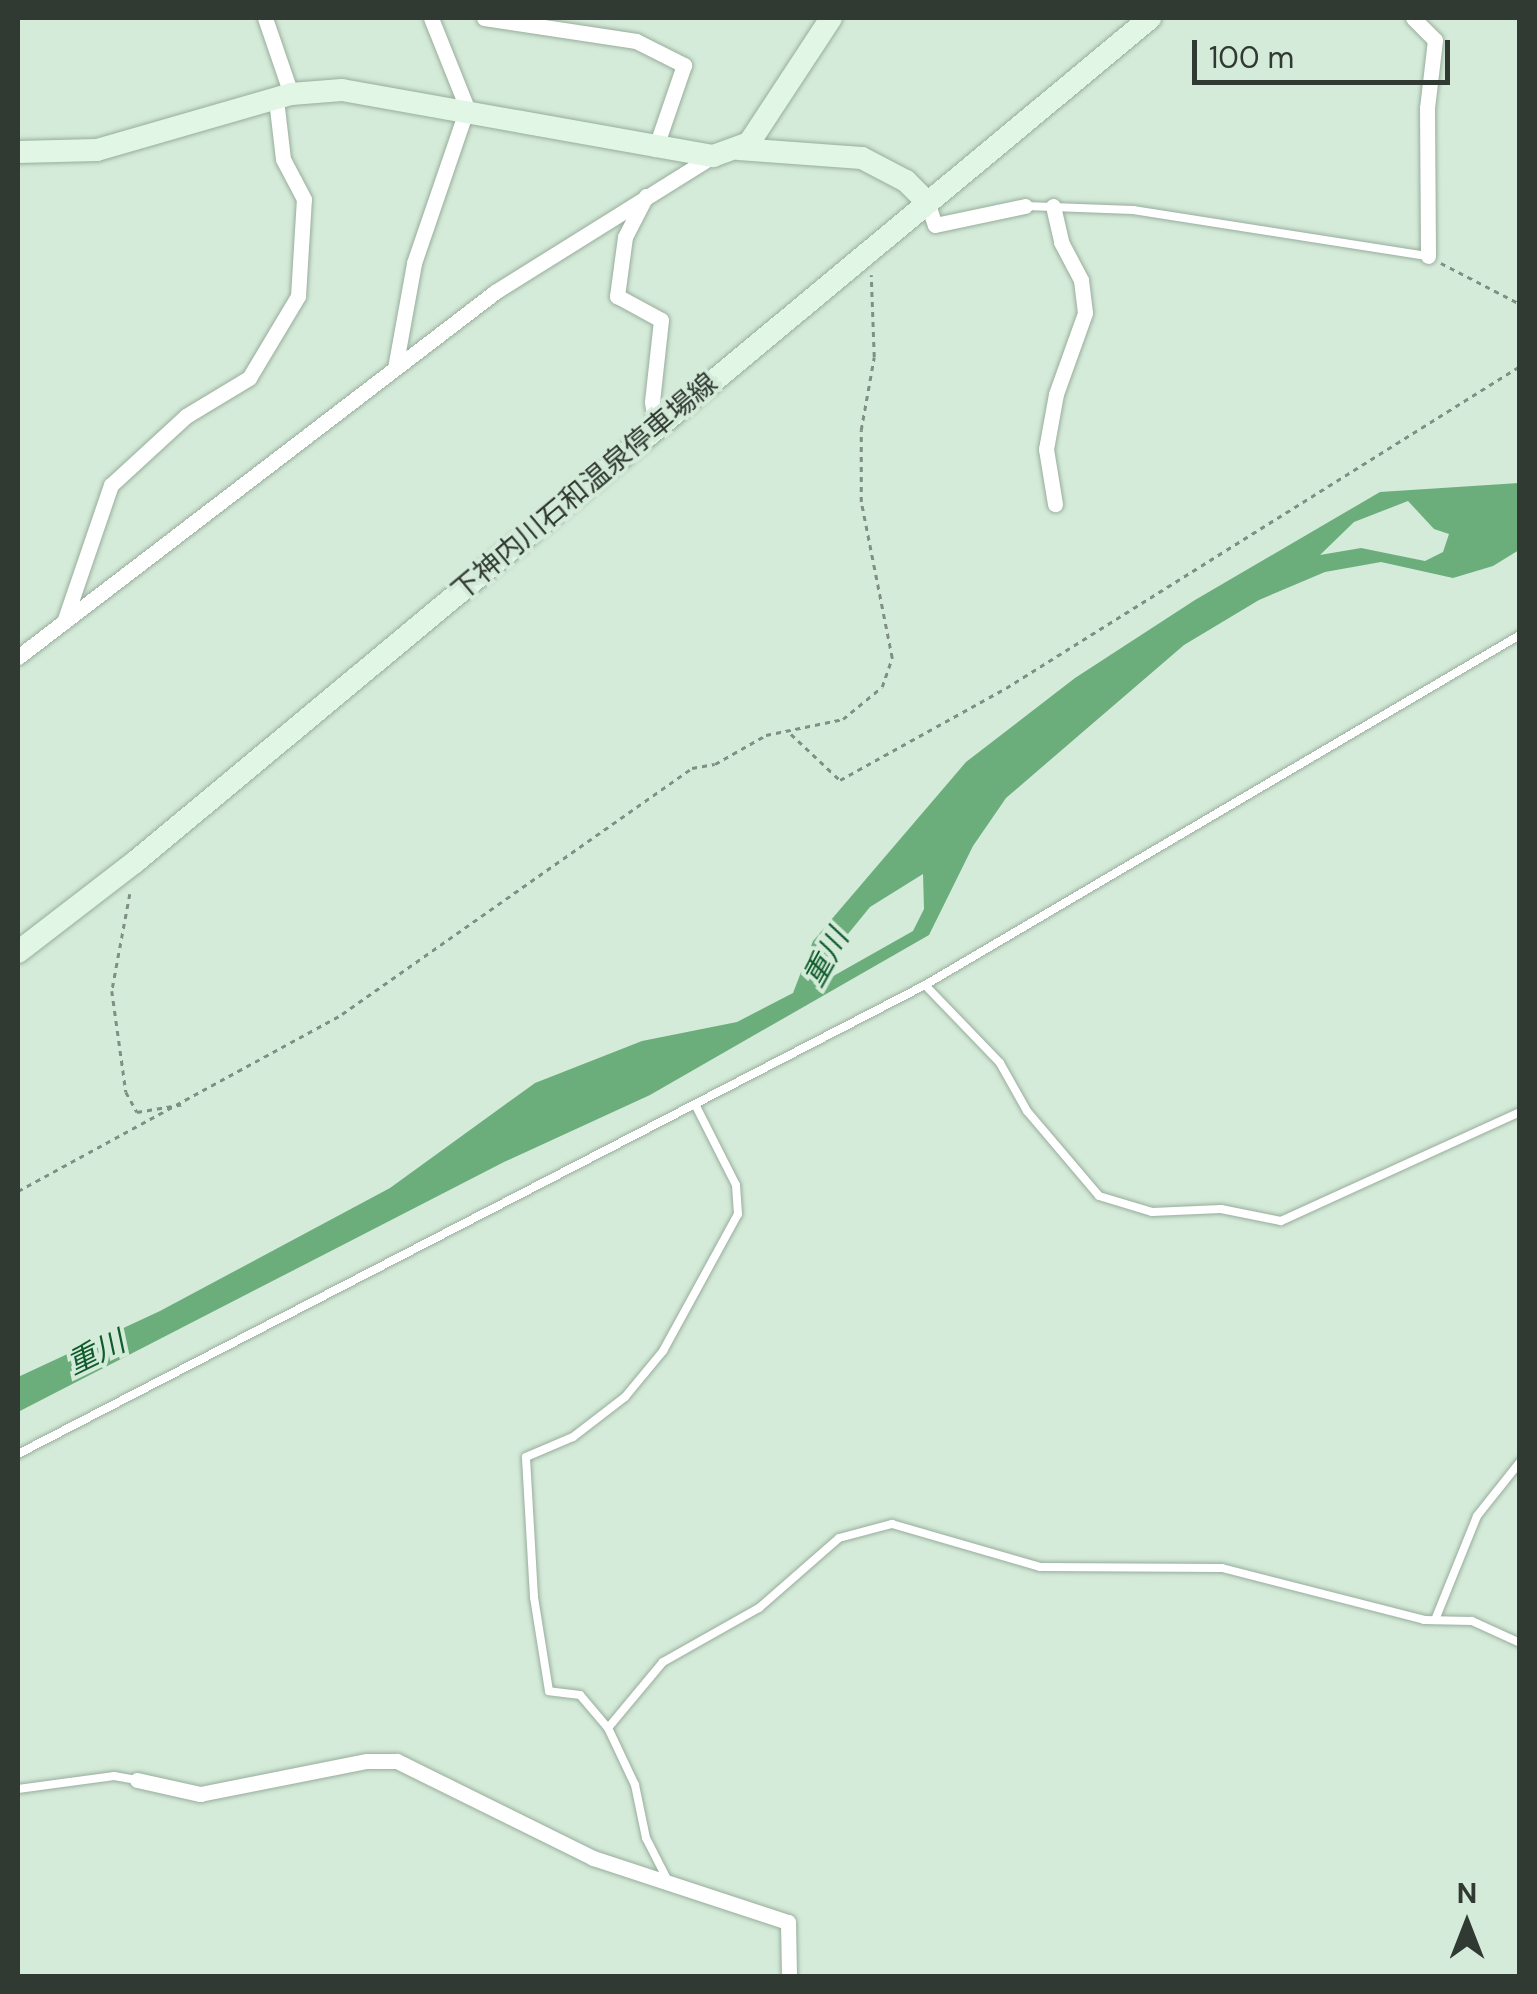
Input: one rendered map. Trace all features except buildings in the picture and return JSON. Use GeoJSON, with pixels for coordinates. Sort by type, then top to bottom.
{"type":"FeatureCollection","features":[{"type":"Feature","properties":{"kind":"main road"},"geometry":{"type":"LineString","coordinates":[[740,148],[831,18]]}},
{"type":"Feature","properties":{"kind":"main road","name":"下神内川石和温泉停車場線"},"geometry":{"type":"LineString","coordinates":[[18,952],[135,862],[1150,18]]}},
{"type":"Feature","properties":{"kind":"main road"},"geometry":{"type":"LineString","coordinates":[[18,152],[97,150],[283,96],[342,90],[468,108],[656,149],[713,156],[740,148],[862,158],[906,181],[927,202]]}},
{"type":"Feature","properties":{"kind":"street"},"geometry":{"type":"LineString","coordinates":[[64,622],[111,486],[186,416],[249,378],[298,296],[304,199],[280,148],[283,96],[265,18]]}},
{"type":"Feature","properties":{"kind":"street"},"geometry":{"type":"LineString","coordinates":[[395,368],[414,263],[468,108],[431,18]]}},
{"type":"Feature","properties":{"kind":"street"},"geometry":{"type":"LineString","coordinates":[[484,18],[636,41],[684,65],[656,149]]}},
{"type":"Feature","properties":{"kind":"street"},"geometry":{"type":"LineString","coordinates":[[1414,18],[1435,40],[1428,108],[1428,256]]}},
{"type":"Feature","properties":{"kind":"street"},"geometry":{"type":"LineString","coordinates":[[18,657],[495,292],[713,156]]}},
{"type":"Feature","properties":{"kind":"street"},"geometry":{"type":"LineString","coordinates":[[646,196],[626,236],[617,296],[661,320],[652,402],[656,426]]}},
{"type":"Feature","properties":{"kind":"street"},"geometry":{"type":"LineString","coordinates":[[927,202],[935,225],[1024,206]]}},
{"type":"Feature","properties":{"kind":"street"},"geometry":{"type":"LineString","coordinates":[[1053,206],[1061,242],[1081,280],[1085,313],[1056,394],[1046,449],[1054,504]]}},
{"type":"Feature","properties":{"kind":"street"},"geometry":{"type":"LineString","coordinates":[[137,1780],[200,1794],[367,1761],[397,1761],[593,1858],[788,1922],[789,1976]]}},
{"type":"Feature","properties":{"kind":"lane"},"geometry":{"type":"LineString","coordinates":[[1024,206],[1134,210],[1428,256]]}},
{"type":"Feature","properties":{"kind":"lane"},"geometry":{"type":"LineString","coordinates":[[18,1454],[926,984],[1520,635]]}},
{"type":"Feature","properties":{"kind":"lane"},"geometry":{"type":"LineString","coordinates":[[926,984],[1000,1064],[1027,1110],[1098,1196],[1152,1212],[1221,1209],[1281,1222],[1520,1112]]}},
{"type":"Feature","properties":{"kind":"lane"},"geometry":{"type":"LineString","coordinates":[[671,1884],[646,1838],[635,1785],[608,1728],[580,1694],[549,1691],[534,1597],[526,1457],[573,1437],[626,1397],[663,1351],[738,1214],[736,1186],[696,1106]]}},
{"type":"Feature","properties":{"kind":"lane"},"geometry":{"type":"LineString","coordinates":[[1435,1620],[1477,1516],[1520,1462]]}},
{"type":"Feature","properties":{"kind":"lane"},"geometry":{"type":"LineString","coordinates":[[608,1728],[663,1662],[759,1608],[839,1538],[892,1524],[1040,1567],[1222,1568],[1435,1620],[1472,1621],[1520,1644]]}},
{"type":"Feature","properties":{"kind":"lane"},"geometry":{"type":"LineString","coordinates":[[18,1789],[114,1776],[137,1780]]}},
{"type":"Feature","properties":{"kind":"path"},"geometry":{"type":"LineString","coordinates":[[1428,256],[1520,304]]}},
{"type":"Feature","properties":{"kind":"path"},"geometry":{"type":"LineString","coordinates":[[18,1191],[186,1104],[342,1014],[692,768],[766,735],[843,719],[890,677],[892,658],[861,502],[874,301],[871,273],[860,258]]}},
{"type":"Feature","properties":{"kind":"path"},"geometry":{"type":"LineString","coordinates":[[790,733],[840,780],[1006,688],[1520,366]]}},
{"type":"Feature","properties":{"kind":"path"},"geometry":{"type":"LineString","coordinates":[[135,862],[112,990],[126,1092],[137,1112],[186,1104]]}},
{"type":"Feature","properties":{"kind":"water","name":"重川"},"geometry":{"type":"Polygon","coordinates":[[[1519,483],[1519,550],[1493,566],[1453,578],[1381,562],[1325,572],[1259,600],[1184,645],[1006,798],[973,846],[929,935],[650,1095],[504,1162],[18,1412],[18,1377],[160,1311],[390,1188],[535,1083],[642,1041],[737,1022],[793,993],[813,941],[966,762],[1075,678],[1195,600],[1380,492],[1519,483]],[[1408,501],[1354,522],[1320,555],[1361,548],[1425,561],[1443,552],[1449,534],[1434,529],[1408,501]],[[923,874],[870,907],[830,956],[828,979],[913,931],[924,909],[923,874]]]}}]}
